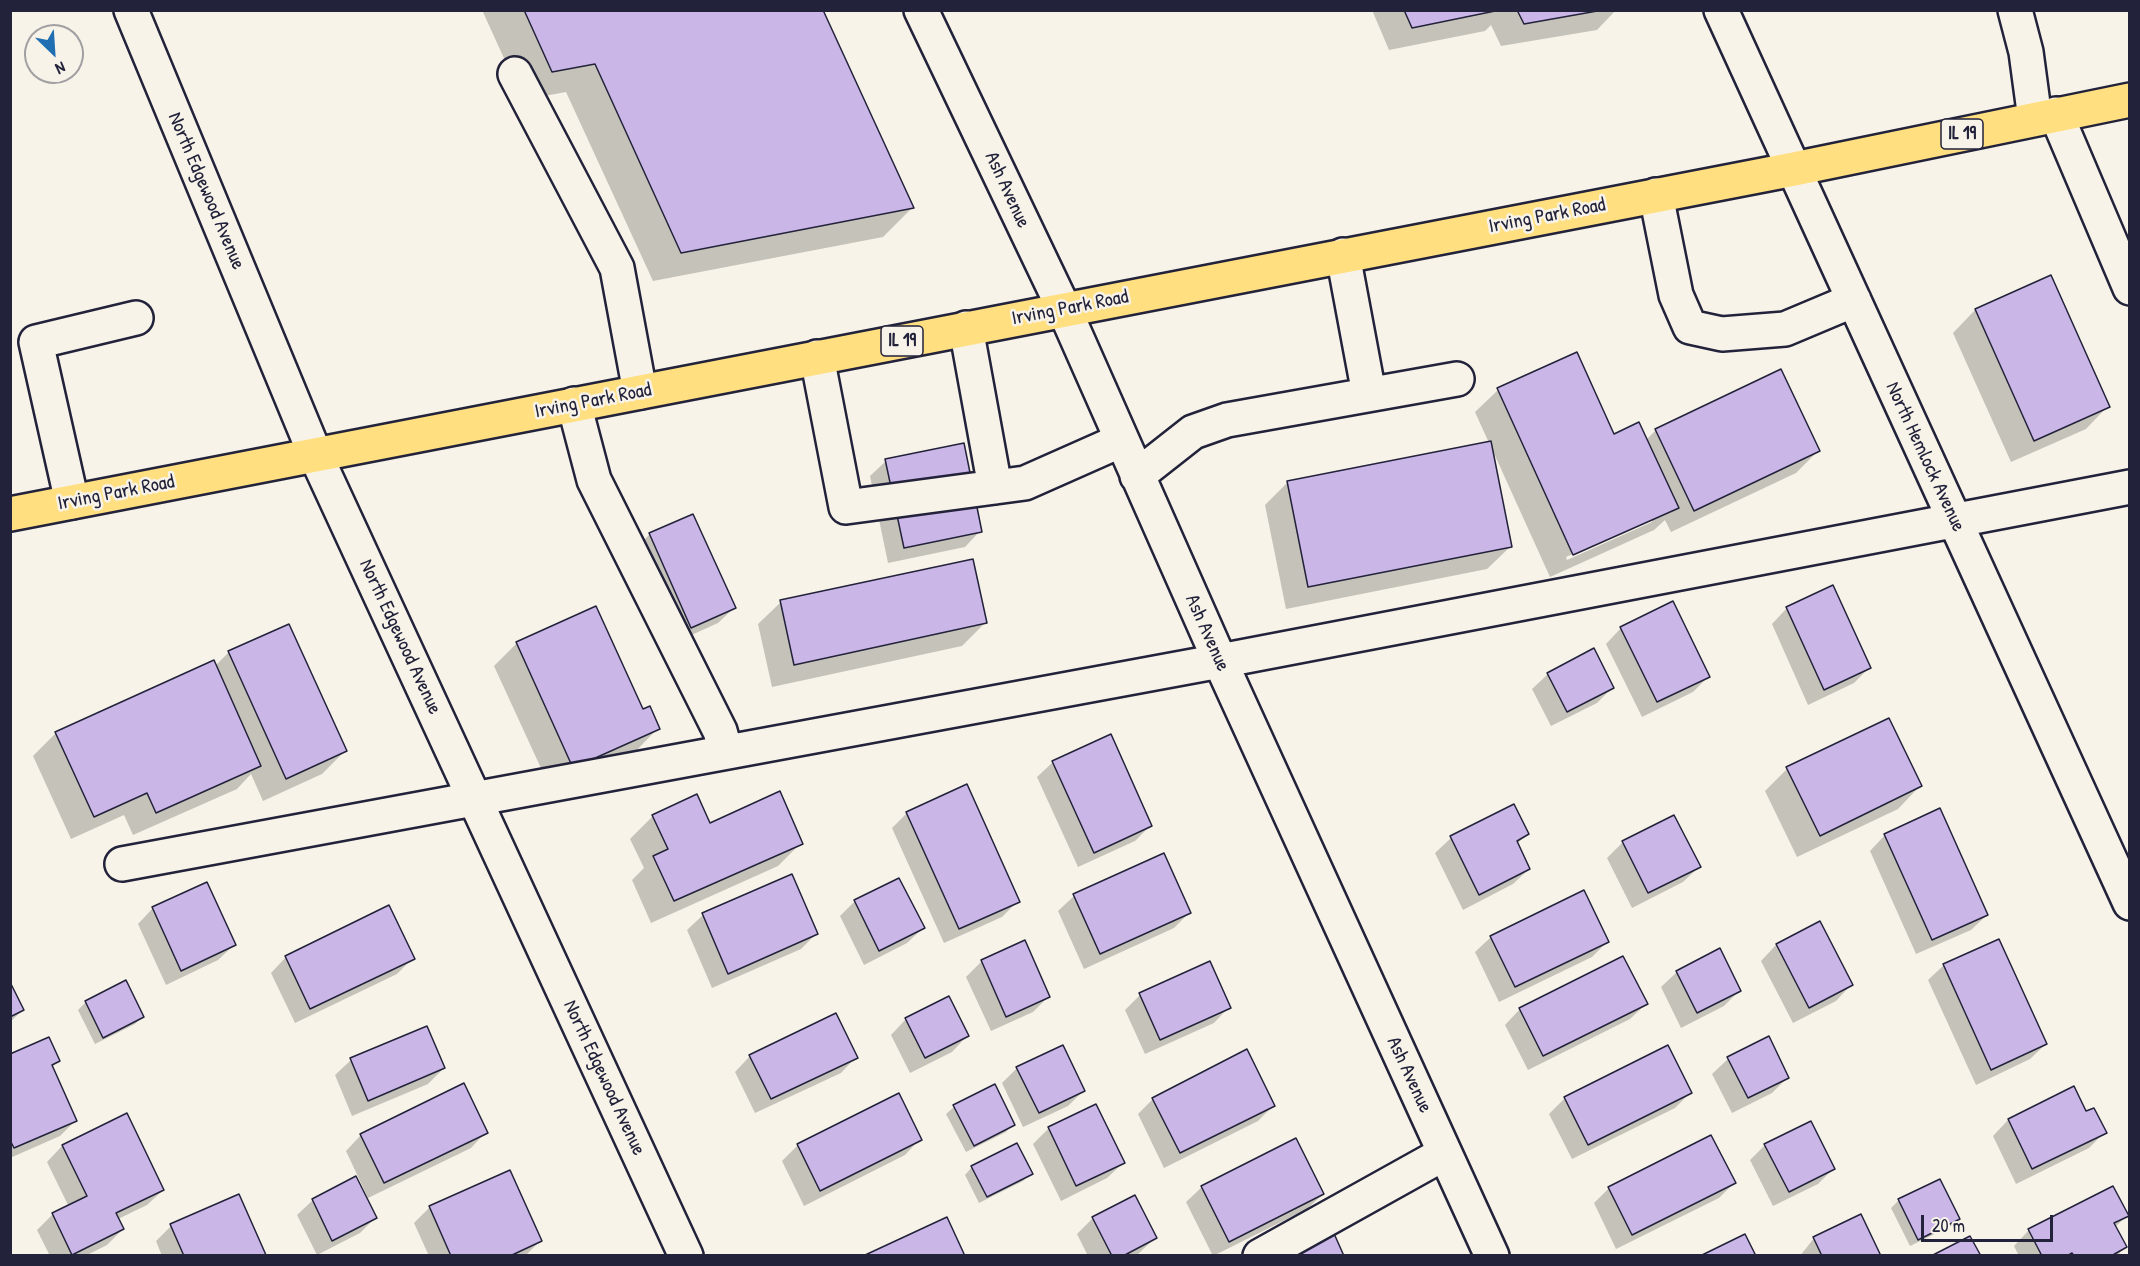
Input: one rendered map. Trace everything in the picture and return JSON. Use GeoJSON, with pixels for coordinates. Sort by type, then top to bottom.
{"type":"FeatureCollection","features":[{"type":"Feature","properties":{"kind":"main road","name":"Irving Park Road"},"geometry":{"type":"LineString","coordinates":[[10,514],[1794,169],[2130,100]]}},
{"type":"Feature","properties":{"kind":"street","name":"North Edgewood Avenue"},"geometry":{"type":"LineString","coordinates":[[131,10],[315,454],[686,1256]]}},
{"type":"Feature","properties":{"kind":"street","name":"Ash Avenue"},"geometry":{"type":"LineString","coordinates":[[921,10],[1064,309],[1220,661],[1492,1256]]}},
{"type":"Feature","properties":{"kind":"street","name":"North Hemlock Avenue"},"geometry":{"type":"LineString","coordinates":[[1721,10],[2130,903]]}},
{"type":"Feature","properties":{"kind":"street"},"geometry":{"type":"LineString","coordinates":[[2015,10],[2046,117],[2130,288]]}},
{"type":"Feature","properties":{"kind":"street"},"geometry":{"type":"LineString","coordinates":[[515,74],[616,268],[640,392]]}},
{"type":"Feature","properties":{"kind":"street"},"geometry":{"type":"LineString","coordinates":[[1656,195],[1676,295],[1690,327],[1722,334],[1785,329],[1854,300]]}},
{"type":"Feature","properties":{"kind":"street"},"geometry":{"type":"LineString","coordinates":[[1343,255],[1369,394]]}},
{"type":"Feature","properties":{"kind":"street"},"geometry":{"type":"LineString","coordinates":[[72,502],[36,342],[136,318]]}},
{"type":"Feature","properties":{"kind":"street"},"geometry":{"type":"LineString","coordinates":[[966,328],[995,487]]}},
{"type":"Feature","properties":{"kind":"street"},"geometry":{"type":"LineString","coordinates":[[817,357],[846,507],[1025,483],[1122,440]]}},
{"type":"Feature","properties":{"kind":"street"},"geometry":{"type":"LineString","coordinates":[[1137,476],[1192,432],[1227,420],[1457,379]]}},
{"type":"Feature","properties":{"kind":"street"},"geometry":{"type":"LineString","coordinates":[[574,404],[594,480],[720,731],[726,752]]}},
{"type":"Feature","properties":{"kind":"street"},"geometry":{"type":"LineString","coordinates":[[122,864],[1220,661],[1955,523],[2130,487]]}},
{"type":"Feature","properties":{"kind":"street"},"geometry":{"type":"LineString","coordinates":[[1260,1256],[1445,1152]]}},
{"type":"Feature","properties":{"kind":"building"},"geometry":{"type":"Polygon","coordinates":[[[524,10],[823,10],[914,208],[681,253],[595,64],[552,72],[524,10]]]}},
{"type":"Feature","properties":{"kind":"building"},"geometry":{"type":"Polygon","coordinates":[[[1404,10],[1500,10],[1412,28],[1404,10]]]}},
{"type":"Feature","properties":{"kind":"building"},"geometry":{"type":"Polygon","coordinates":[[[1517,10],[1603,10],[1524,24],[1517,10]]]}},
{"type":"Feature","properties":{"kind":"building"},"geometry":{"type":"Polygon","coordinates":[[[2051,275],[2110,407],[2034,441],[1975,309],[2051,275]]]}},
{"type":"Feature","properties":{"kind":"building"},"geometry":{"type":"Polygon","coordinates":[[[1577,352],[1614,434],[1639,422],[1679,508],[1573,555],[1497,388],[1577,352]]]}},
{"type":"Feature","properties":{"kind":"building"},"geometry":{"type":"Polygon","coordinates":[[[1781,369],[1820,451],[1694,511],[1655,429],[1781,369]]]}},
{"type":"Feature","properties":{"kind":"building"},"geometry":{"type":"Polygon","coordinates":[[[1491,441],[1512,547],[1308,587],[1287,481],[1491,441]]]}},
{"type":"Feature","properties":{"kind":"building"},"geometry":{"type":"Polygon","coordinates":[[[964,443],[982,532],[904,548],[885,459],[964,443]]]}},
{"type":"Feature","properties":{"kind":"building"},"geometry":{"type":"Polygon","coordinates":[[[693,514],[736,608],[691,628],[649,533],[693,514]]]}},
{"type":"Feature","properties":{"kind":"building"},"geometry":{"type":"Polygon","coordinates":[[[973,559],[987,623],[794,665],[780,600],[973,559]]]}},
{"type":"Feature","properties":{"kind":"building"},"geometry":{"type":"Polygon","coordinates":[[[1833,585],[1871,668],[1824,690],[1786,607],[1833,585]]]}},
{"type":"Feature","properties":{"kind":"building"},"geometry":{"type":"Polygon","coordinates":[[[1673,601],[1710,677],[1657,702],[1620,627],[1673,601]]]}},
{"type":"Feature","properties":{"kind":"building"},"geometry":{"type":"Polygon","coordinates":[[[596,606],[643,709],[650,706],[660,729],[573,768],[516,642],[596,606]]]}},
{"type":"Feature","properties":{"kind":"building"},"geometry":{"type":"Polygon","coordinates":[[[289,624],[347,751],[286,779],[228,651],[289,624]]]}},
{"type":"Feature","properties":{"kind":"building"},"geometry":{"type":"Polygon","coordinates":[[[1594,648],[1614,688],[1567,712],[1547,673],[1594,648]]]}},
{"type":"Feature","properties":{"kind":"building"},"geometry":{"type":"Polygon","coordinates":[[[214,660],[261,766],[156,813],[147,793],[94,817],[55,732],[214,660]]]}},
{"type":"Feature","properties":{"kind":"building"},"geometry":{"type":"Polygon","coordinates":[[[1889,718],[1922,786],[1820,836],[1786,767],[1889,718]]]}},
{"type":"Feature","properties":{"kind":"building"},"geometry":{"type":"Polygon","coordinates":[[[1111,734],[1152,826],[1094,853],[1052,761],[1111,734]]]}},
{"type":"Feature","properties":{"kind":"building"},"geometry":{"type":"Polygon","coordinates":[[[967,784],[1020,902],[959,929],[906,812],[967,784]]]}},
{"type":"Feature","properties":{"kind":"building"},"geometry":{"type":"Polygon","coordinates":[[[780,791],[803,844],[674,901],[653,856],[668,849],[652,815],[697,794],[710,823],[780,791]]]}},
{"type":"Feature","properties":{"kind":"building"},"geometry":{"type":"Polygon","coordinates":[[[1514,804],[1529,834],[1517,841],[1530,869],[1479,895],[1450,836],[1514,804]]]}},
{"type":"Feature","properties":{"kind":"building"},"geometry":{"type":"Polygon","coordinates":[[[1940,808],[1988,915],[1932,940],[1884,834],[1940,808]]]}},
{"type":"Feature","properties":{"kind":"building"},"geometry":{"type":"Polygon","coordinates":[[[1674,815],[1701,867],[1648,893],[1622,841],[1674,815]]]}},
{"type":"Feature","properties":{"kind":"building"},"geometry":{"type":"Polygon","coordinates":[[[1164,853],[1191,913],[1100,954],[1073,894],[1164,853]]]}},
{"type":"Feature","properties":{"kind":"building"},"geometry":{"type":"Polygon","coordinates":[[[792,874],[818,934],[728,974],[702,913],[792,874]]]}},
{"type":"Feature","properties":{"kind":"building"},"geometry":{"type":"Polygon","coordinates":[[[899,878],[925,928],[879,951],[854,900],[899,878]]]}},
{"type":"Feature","properties":{"kind":"building"},"geometry":{"type":"Polygon","coordinates":[[[207,882],[236,945],[181,971],[152,907],[207,882]]]}},
{"type":"Feature","properties":{"kind":"building"},"geometry":{"type":"Polygon","coordinates":[[[1584,890],[1609,942],[1515,987],[1490,936],[1584,890]]]}},
{"type":"Feature","properties":{"kind":"building"},"geometry":{"type":"Polygon","coordinates":[[[389,905],[415,959],[310,1009],[285,956],[389,905]]]}},
{"type":"Feature","properties":{"kind":"building"},"geometry":{"type":"Polygon","coordinates":[[[1820,921],[1853,985],[1809,1008],[1776,944],[1820,921]]]}},
{"type":"Feature","properties":{"kind":"building"},"geometry":{"type":"Polygon","coordinates":[[[1999,939],[2047,1044],[1991,1070],[1943,964],[1999,939]]]}},
{"type":"Feature","properties":{"kind":"building"},"geometry":{"type":"Polygon","coordinates":[[[1025,940],[1050,997],[1006,1017],[981,960],[1025,940]]]}},
{"type":"Feature","properties":{"kind":"building"},"geometry":{"type":"Polygon","coordinates":[[[1720,948],[1741,991],[1697,1013],[1676,971],[1720,948]]]}},
{"type":"Feature","properties":{"kind":"building"},"geometry":{"type":"Polygon","coordinates":[[[1623,956],[1648,1004],[1543,1056],[1519,1008],[1623,956]]]}},
{"type":"Feature","properties":{"kind":"building"},"geometry":{"type":"Polygon","coordinates":[[[1210,961],[1231,1008],[1160,1040],[1139,993],[1210,961]]]}},
{"type":"Feature","properties":{"kind":"building"},"geometry":{"type":"Polygon","coordinates":[[[126,980],[144,1017],[103,1038],[85,1001],[126,980]]]}},
{"type":"Feature","properties":{"kind":"building"},"geometry":{"type":"Polygon","coordinates":[[[10,982],[24,1010],[10,1017],[10,982]]]}},
{"type":"Feature","properties":{"kind":"building"},"geometry":{"type":"Polygon","coordinates":[[[949,996],[969,1036],[925,1058],[905,1018],[949,996]]]}},
{"type":"Feature","properties":{"kind":"building"},"geometry":{"type":"Polygon","coordinates":[[[836,1013],[858,1058],[771,1099],[749,1055],[836,1013]]]}},
{"type":"Feature","properties":{"kind":"building"},"geometry":{"type":"Polygon","coordinates":[[[427,1026],[445,1068],[368,1101],[350,1058],[427,1026]]]}},
{"type":"Feature","properties":{"kind":"building"},"geometry":{"type":"Polygon","coordinates":[[[1769,1036],[1789,1078],[1748,1098],[1727,1057],[1769,1036]]]}},
{"type":"Feature","properties":{"kind":"building"},"geometry":{"type":"Polygon","coordinates":[[[49,1037],[60,1061],[52,1065],[77,1121],[14,1148],[10,1140],[10,1054],[49,1037]]]}},
{"type":"Feature","properties":{"kind":"building"},"geometry":{"type":"Polygon","coordinates":[[[1063,1045],[1085,1091],[1039,1113],[1016,1067],[1063,1045]]]}},
{"type":"Feature","properties":{"kind":"building"},"geometry":{"type":"Polygon","coordinates":[[[1668,1045],[1692,1093],[1588,1145],[1564,1097],[1668,1045]]]}},
{"type":"Feature","properties":{"kind":"building"},"geometry":{"type":"Polygon","coordinates":[[[1247,1049],[1275,1106],[1180,1153],[1152,1098],[1247,1049]]]}},
{"type":"Feature","properties":{"kind":"building"},"geometry":{"type":"Polygon","coordinates":[[[464,1083],[488,1133],[384,1183],[360,1134],[464,1083]]]}},
{"type":"Feature","properties":{"kind":"building"},"geometry":{"type":"Polygon","coordinates":[[[995,1084],[1015,1125],[974,1146],[953,1105],[995,1084]]]}},
{"type":"Feature","properties":{"kind":"building"},"geometry":{"type":"Polygon","coordinates":[[[2074,1086],[2086,1111],[2094,1108],[2107,1133],[2032,1169],[2008,1119],[2074,1086]]]}},
{"type":"Feature","properties":{"kind":"building"},"geometry":{"type":"Polygon","coordinates":[[[899,1093],[922,1140],[820,1191],[797,1144],[899,1093]]]}},
{"type":"Feature","properties":{"kind":"building"},"geometry":{"type":"Polygon","coordinates":[[[1096,1104],[1125,1163],[1076,1186],[1048,1127],[1096,1104]]]}},
{"type":"Feature","properties":{"kind":"building"},"geometry":{"type":"Polygon","coordinates":[[[127,1113],[164,1190],[116,1213],[124,1229],[72,1255],[52,1213],[87,1196],[62,1145],[127,1113]]]}},
{"type":"Feature","properties":{"kind":"building"},"geometry":{"type":"Polygon","coordinates":[[[1811,1121],[1835,1169],[1789,1192],[1764,1144],[1811,1121]]]}},
{"type":"Feature","properties":{"kind":"building"},"geometry":{"type":"Polygon","coordinates":[[[1711,1135],[1736,1183],[1632,1235],[1608,1187],[1711,1135]]]}},
{"type":"Feature","properties":{"kind":"building"},"geometry":{"type":"Polygon","coordinates":[[[1296,1138],[1324,1194],[1229,1242],[1201,1186],[1296,1138]]]}},
{"type":"Feature","properties":{"kind":"building"},"geometry":{"type":"Polygon","coordinates":[[[1017,1143],[1033,1174],[987,1197],[971,1166],[1017,1143]]]}},
{"type":"Feature","properties":{"kind":"building"},"geometry":{"type":"Polygon","coordinates":[[[510,1170],[542,1241],[510,1256],[451,1256],[429,1206],[510,1170]]]}},
{"type":"Feature","properties":{"kind":"building"},"geometry":{"type":"Polygon","coordinates":[[[356,1176],[377,1218],[332,1241],[312,1199],[356,1176]]]}},
{"type":"Feature","properties":{"kind":"building"},"geometry":{"type":"Polygon","coordinates":[[[1940,1179],[1960,1219],[1918,1240],[1898,1199],[1940,1179]]]}},
{"type":"Feature","properties":{"kind":"building"},"geometry":{"type":"Polygon","coordinates":[[[2113,1186],[2129,1216],[2114,1223],[2127,1247],[2111,1256],[2074,1256],[2072,1253],[2067,1256],[2042,1256],[2028,1229],[2113,1186]]]}},
{"type":"Feature","properties":{"kind":"building"},"geometry":{"type":"Polygon","coordinates":[[[239,1194],[266,1255],[184,1256],[170,1224],[239,1194]]]}},
{"type":"Feature","properties":{"kind":"building"},"geometry":{"type":"Polygon","coordinates":[[[1135,1195],[1157,1238],[1123,1256],[1112,1256],[1092,1217],[1135,1195]]]}},
{"type":"Feature","properties":{"kind":"building"},"geometry":{"type":"Polygon","coordinates":[[[1861,1214],[1881,1256],[1822,1256],[1813,1237],[1861,1214]]]}},
{"type":"Feature","properties":{"kind":"building"},"geometry":{"type":"Polygon","coordinates":[[[947,1217],[965,1256],[863,1256],[947,1217]]]}},
{"type":"Feature","properties":{"kind":"building"},"geometry":{"type":"Polygon","coordinates":[[[1332,1229],[1344,1256],[1286,1256],[1332,1229]]]}},
{"type":"Feature","properties":{"kind":"building"},"geometry":{"type":"Polygon","coordinates":[[[1745,1234],[1756,1256],[1700,1256],[1745,1234]]]}},
{"type":"Feature","properties":{"kind":"building"},"geometry":{"type":"Polygon","coordinates":[[[1970,1236],[1981,1256],[1931,1256],[1970,1236]]]}}]}
